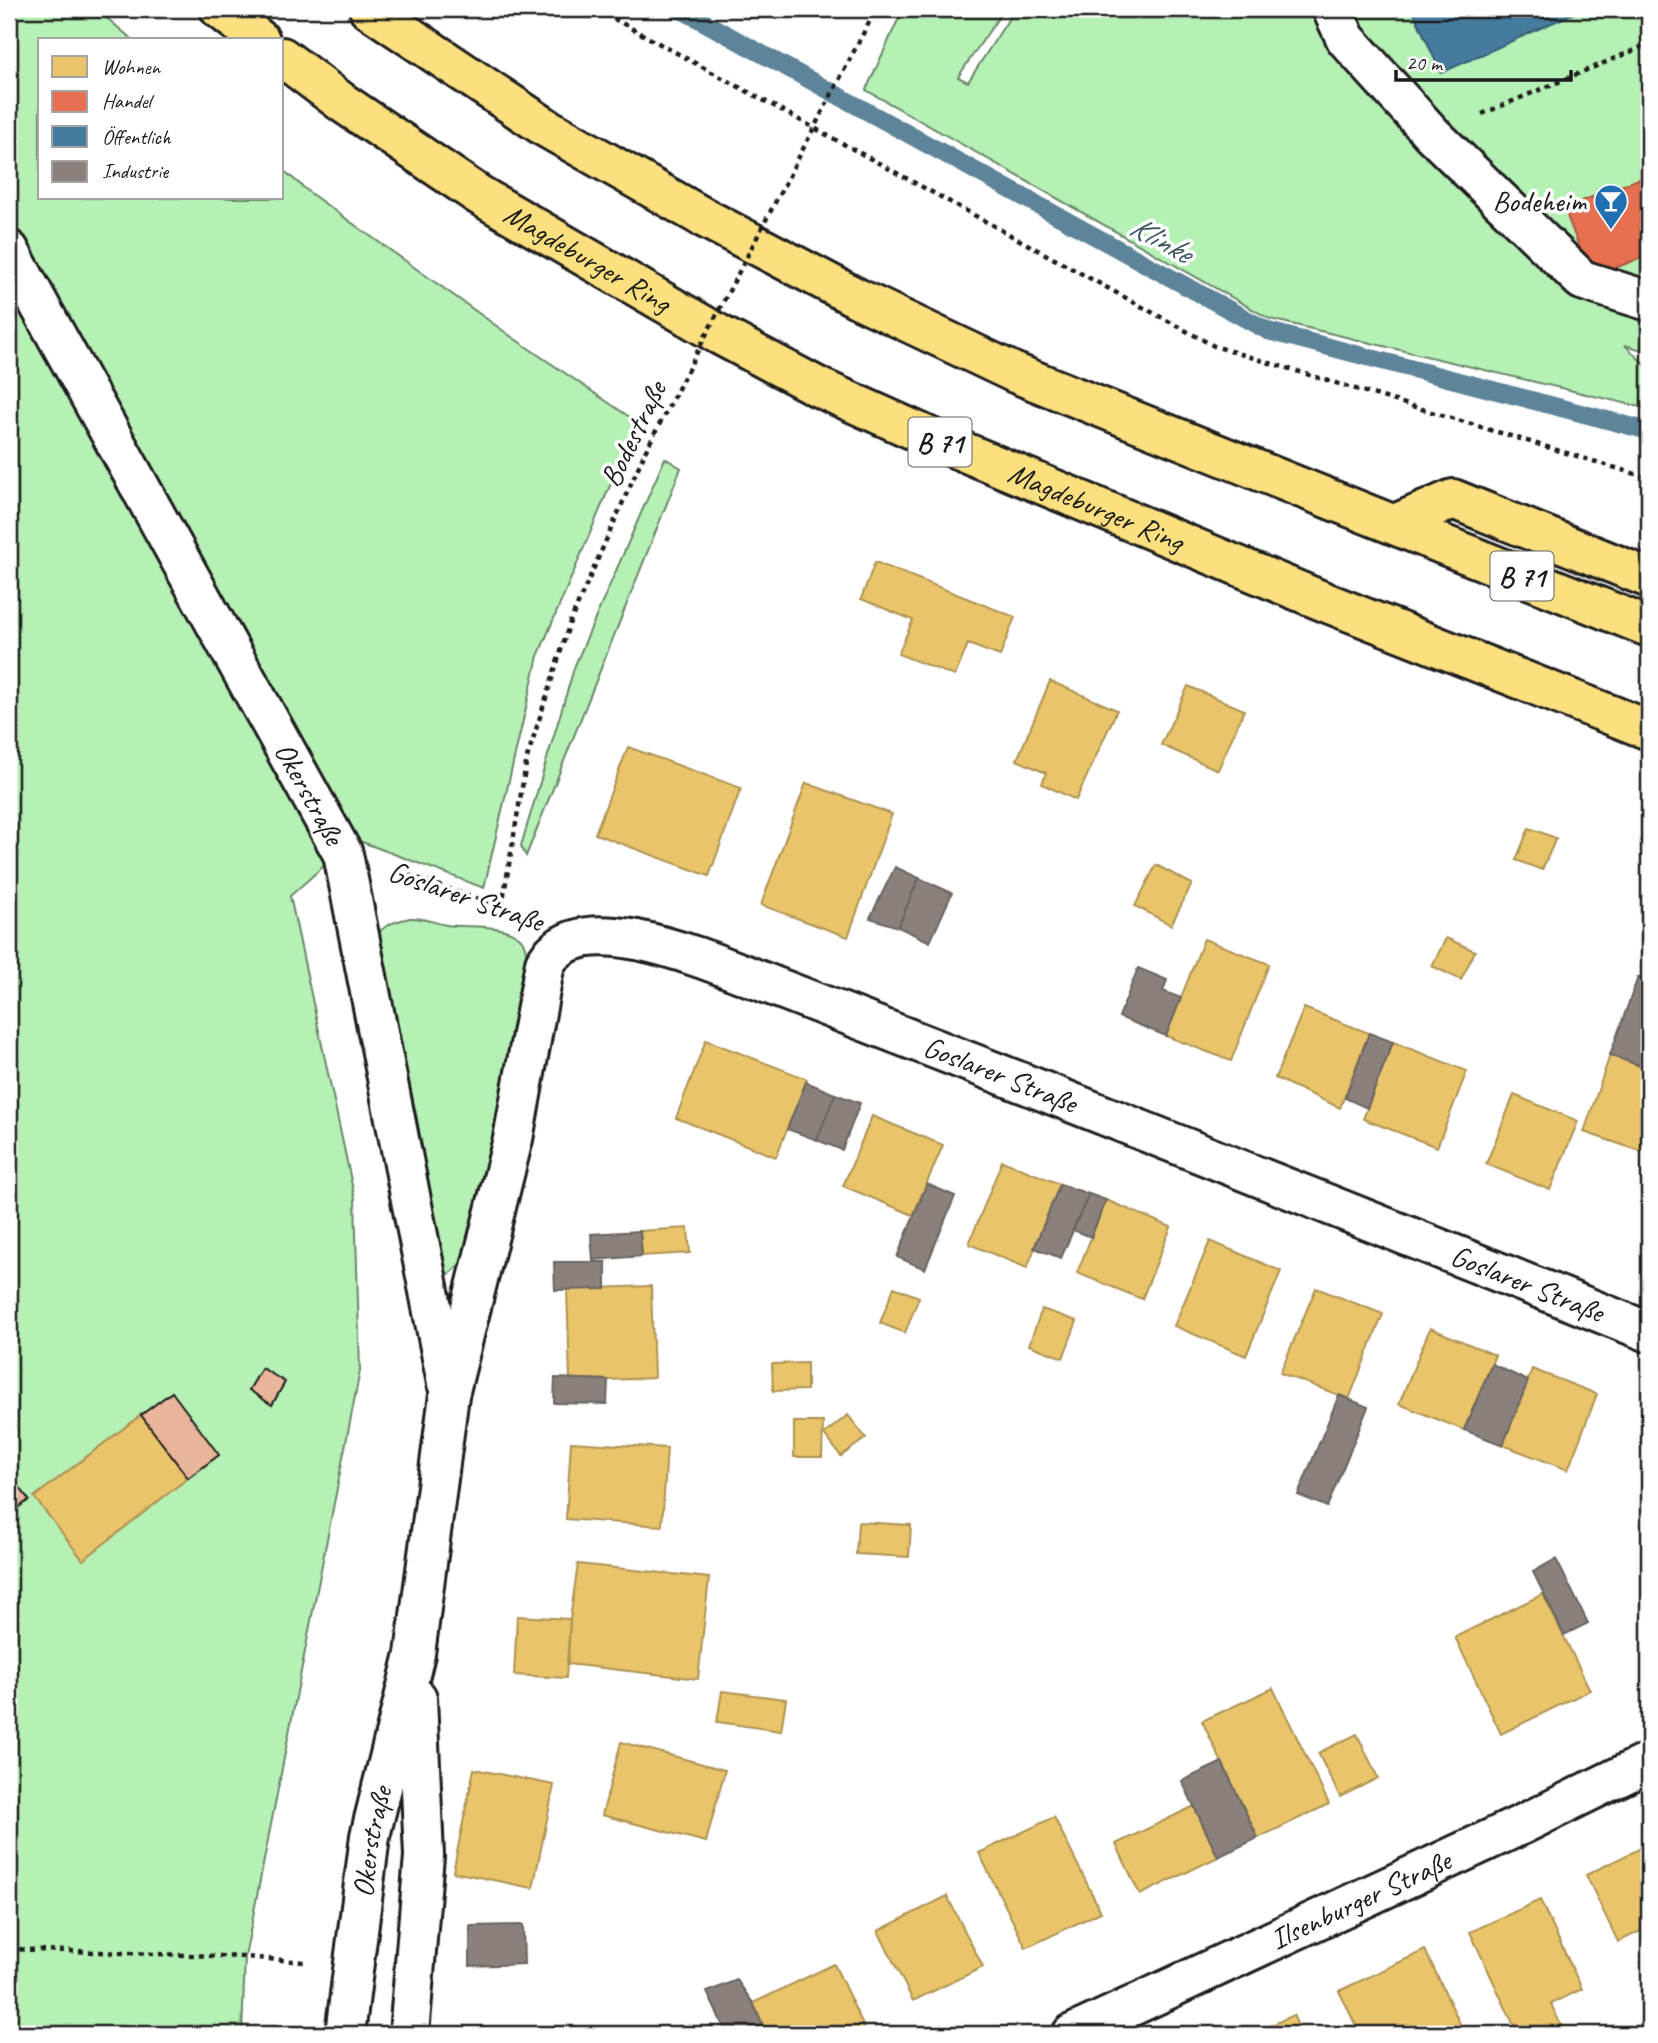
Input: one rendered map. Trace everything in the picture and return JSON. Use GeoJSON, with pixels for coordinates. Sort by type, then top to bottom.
{"type":"FeatureCollection","features":[{"type":"Feature","properties":{"kind":"highway"},"geometry":{"type":"LineString","coordinates":[[220,9],[257,38]]}},
{"type":"Feature","properties":{"kind":"highway","name":"B 71"},"geometry":{"type":"LineString","coordinates":[[369,9],[545,127],[701,216],[857,298],[1014,373],[1649,627]]}},
{"type":"Feature","properties":{"kind":"highway","name":"Magdeburger Ring"},"geometry":{"type":"LineString","coordinates":[[284,59],[343,103],[480,195],[720,335],[818,387],[945,444],[1312,597],[1649,730]]}},
{"type":"Feature","properties":{"kind":"highway"},"geometry":{"type":"LineString","coordinates":[[1395,524],[1453,499],[1649,578]]}},
{"type":"Feature","properties":{"kind":"street"},"geometry":{"type":"LineString","coordinates":[[1332,9],[1346,39],[1432,134],[1582,280],[1649,301]]}},
{"type":"Feature","properties":{"kind":"street","name":"Okerstraße"},"geometry":{"type":"LineString","coordinates":[[9,250],[343,854],[449,1395]]}},
{"type":"Feature","properties":{"kind":"street","name":"Okerstraße"},"geometry":{"type":"LineString","coordinates":[[345,2034],[370,1836],[415,1654],[449,1395],[513,1139],[545,963],[561,946],[583,937]]}},
{"type":"Feature","properties":{"kind":"street","name":"Goslarer Straße"},"geometry":{"type":"LineString","coordinates":[[583,937],[635,940],[689,953],[1649,1332]]}},
{"type":"Feature","properties":{"kind":"street","name":"Okerstraße"},"geometry":{"type":"LineString","coordinates":[[409,2034],[425,1856],[415,1654]]}},
{"type":"Feature","properties":{"kind":"street","name":"Ilsenburger Straße"},"geometry":{"type":"LineString","coordinates":[[1072,2034],[1523,1824],[1649,1762]]}},
{"type":"Feature","properties":{"kind":"path"},"geometry":{"type":"LineString","coordinates":[[596,9],[1214,346],[1649,478]]}},
{"type":"Feature","properties":{"kind":"path","name":"Bodestraße"},"geometry":{"type":"LineString","coordinates":[[502,906],[527,758],[570,621],[645,452],[876,9]]}},
{"type":"Feature","properties":{"kind":"path"},"geometry":{"type":"LineString","coordinates":[[1432,134],[1649,44]]}},
{"type":"Feature","properties":{"kind":"path","name":"Goslarer Straße"},"geometry":{"type":"LineString","coordinates":[[343,854],[502,906],[583,937]]}},
{"type":"Feature","properties":{"kind":"path"},"geometry":{"type":"LineString","coordinates":[[9,1950],[245,1957],[353,1966]]}},
{"type":"Feature","properties":{"kind":"green space"},"geometry":{"type":"Polygon","coordinates":[[[9,9],[96,9],[131,38],[38,38],[38,200],[284,200],[284,171],[310,193],[512,337],[637,422],[538,656],[484,888],[354,839],[290,896],[355,1199],[360,1371],[245,1957],[242,2034],[9,2034],[9,9]]]}},
{"type":"Feature","properties":{"kind":"green space"},"geometry":{"type":"Polygon","coordinates":[[[903,9],[1004,9],[958,77],[968,82],[1015,9],[1649,9],[1649,352],[1625,345],[1649,369],[1649,409],[1270,319],[866,90],[903,9]]]}},
{"type":"Feature","properties":{"kind":"green space"},"geometry":{"type":"Polygon","coordinates":[[[665,458],[681,468],[526,856],[521,846],[575,665],[665,458]]]}},
{"type":"Feature","properties":{"kind":"green space"},"geometry":{"type":"Polygon","coordinates":[[[410,918],[447,925],[506,930],[523,941],[526,949],[527,960],[479,1218],[463,1258],[447,1275],[443,1272],[417,1119],[401,1045],[372,944],[378,933],[387,926],[410,918]]]}},
{"type":"Feature","properties":{"kind":"building: Wohnen"},"geometry":{"type":"Polygon","coordinates":[[[875,562],[1015,617],[1000,656],[968,644],[955,676],[898,654],[913,620],[861,599],[875,562]]]}},
{"type":"Feature","properties":{"kind":"building: Wohnen"},"geometry":{"type":"Polygon","coordinates":[[[1050,681],[1117,710],[1076,800],[1042,784],[1046,773],[1017,760],[1050,681]]]}},
{"type":"Feature","properties":{"kind":"building: Wohnen"},"geometry":{"type":"Polygon","coordinates":[[[1188,686],[1244,710],[1218,770],[1161,745],[1188,686]]]}},
{"type":"Feature","properties":{"kind":"building: Wohnen"},"geometry":{"type":"Polygon","coordinates":[[[628,747],[741,788],[709,876],[595,834],[628,747]]]}},
{"type":"Feature","properties":{"kind":"building: Wohnen"},"geometry":{"type":"Polygon","coordinates":[[[806,783],[892,814],[848,937],[761,905],[806,783]]]}},
{"type":"Feature","properties":{"kind":"building: Wohnen"},"geometry":{"type":"Polygon","coordinates":[[[1529,828],[1556,838],[1542,870],[1516,860],[1529,828]]]}},
{"type":"Feature","properties":{"kind":"building: Wohnen"},"geometry":{"type":"Polygon","coordinates":[[[1156,865],[1192,884],[1171,925],[1135,906],[1156,865]]]}},
{"type":"Feature","properties":{"kind":"building: Wohnen"},"geometry":{"type":"Polygon","coordinates":[[[1446,938],[1475,951],[1461,980],[1432,966],[1446,938]]]}},
{"type":"Feature","properties":{"kind":"building: Wohnen"},"geometry":{"type":"Polygon","coordinates":[[[1204,939],[1269,964],[1231,1061],[1166,1036],[1204,939]]]}},
{"type":"Feature","properties":{"kind":"building: Wohnen"},"geometry":{"type":"Polygon","coordinates":[[[1304,1008],[1369,1033],[1340,1108],[1275,1078],[1304,1008]]]}},
{"type":"Feature","properties":{"kind":"building: Wohnen"},"geometry":{"type":"Polygon","coordinates":[[[706,1040],[807,1079],[776,1157],[676,1118],[706,1040]]]}},
{"type":"Feature","properties":{"kind":"building: Wohnen"},"geometry":{"type":"Polygon","coordinates":[[[1393,1042],[1467,1071],[1437,1147],[1363,1119],[1393,1042]]]}},
{"type":"Feature","properties":{"kind":"building: Wohnen"},"geometry":{"type":"Polygon","coordinates":[[[1610,1055],[1649,1069],[1649,1154],[1584,1132],[1610,1055]]]}},
{"type":"Feature","properties":{"kind":"building: Wohnen"},"geometry":{"type":"Polygon","coordinates":[[[1514,1095],[1578,1121],[1550,1190],[1486,1164],[1514,1095]]]}},
{"type":"Feature","properties":{"kind":"building: Wohnen"},"geometry":{"type":"Polygon","coordinates":[[[872,1116],[943,1145],[913,1215],[843,1186],[872,1116]]]}},
{"type":"Feature","properties":{"kind":"building: Wohnen"},"geometry":{"type":"Polygon","coordinates":[[[1002,1161],[1060,1184],[1027,1268],[969,1244],[1002,1161]]]}},
{"type":"Feature","properties":{"kind":"building: Wohnen"},"geometry":{"type":"Polygon","coordinates":[[[1106,1200],[1171,1227],[1142,1299],[1077,1273],[1106,1200]]]}},
{"type":"Feature","properties":{"kind":"building: Wohnen"},"geometry":{"type":"Polygon","coordinates":[[[688,1228],[690,1253],[642,1256],[640,1231],[688,1228]]]}},
{"type":"Feature","properties":{"kind":"building: Wohnen"},"geometry":{"type":"Polygon","coordinates":[[[1210,1241],[1281,1271],[1246,1356],[1174,1326],[1210,1241]]]}},
{"type":"Feature","properties":{"kind":"building: Wohnen"},"geometry":{"type":"Polygon","coordinates":[[[651,1286],[654,1378],[570,1379],[567,1289],[651,1286]]]}},
{"type":"Feature","properties":{"kind":"building: Wohnen"},"geometry":{"type":"Polygon","coordinates":[[[894,1287],[919,1297],[905,1333],[880,1323],[894,1287]]]}},
{"type":"Feature","properties":{"kind":"building: Wohnen"},"geometry":{"type":"Polygon","coordinates":[[[1316,1288],[1383,1314],[1349,1399],[1280,1373],[1316,1288]]]}},
{"type":"Feature","properties":{"kind":"building: Wohnen"},"geometry":{"type":"Polygon","coordinates":[[[1042,1309],[1077,1321],[1063,1358],[1029,1345],[1042,1309]]]}},
{"type":"Feature","properties":{"kind":"building: Wohnen"},"geometry":{"type":"Polygon","coordinates":[[[1430,1328],[1495,1355],[1464,1430],[1399,1404],[1430,1328]]]}},
{"type":"Feature","properties":{"kind":"building: Wohnen"},"geometry":{"type":"Polygon","coordinates":[[[807,1363],[807,1390],[773,1391],[772,1364],[807,1363]]]}},
{"type":"Feature","properties":{"kind":"building: Wohnen"},"geometry":{"type":"Polygon","coordinates":[[[1532,1369],[1597,1394],[1568,1470],[1503,1445],[1532,1369]]]}},
{"type":"Feature","properties":{"kind":"building: Wohnen"},"geometry":{"type":"Polygon","coordinates":[[[141,1415],[188,1478],[83,1560],[34,1497],[141,1415]]]}},
{"type":"Feature","properties":{"kind":"building: Wohnen"},"geometry":{"type":"Polygon","coordinates":[[[848,1415],[866,1438],[841,1456],[824,1434],[848,1415]]]}},
{"type":"Feature","properties":{"kind":"building: Wohnen"},"geometry":{"type":"Polygon","coordinates":[[[794,1422],[823,1422],[822,1457],[794,1457],[794,1422]]]}},
{"type":"Feature","properties":{"kind":"building: Wohnen"},"geometry":{"type":"Polygon","coordinates":[[[571,1442],[667,1448],[662,1526],[566,1519],[571,1442]]]}},
{"type":"Feature","properties":{"kind":"building: Wohnen"},"geometry":{"type":"Polygon","coordinates":[[[858,1522],[911,1525],[909,1557],[856,1554],[858,1522]]]}},
{"type":"Feature","properties":{"kind":"building: Wohnen"},"geometry":{"type":"Polygon","coordinates":[[[578,1564],[709,1578],[698,1679],[568,1664],[570,1619],[578,1564]]]}},
{"type":"Feature","properties":{"kind":"building: Wohnen"},"geometry":{"type":"Polygon","coordinates":[[[1543,1594],[1590,1690],[1501,1734],[1455,1637],[1543,1594]]]}},
{"type":"Feature","properties":{"kind":"building: Wohnen"},"geometry":{"type":"Polygon","coordinates":[[[517,1616],[570,1619],[566,1678],[514,1675],[517,1616]]]}},
{"type":"Feature","properties":{"kind":"building: Wohnen"},"geometry":{"type":"Polygon","coordinates":[[[1273,1688],[1329,1804],[1258,1838],[1202,1721],[1273,1688]]]}},
{"type":"Feature","properties":{"kind":"building: Wohnen"},"geometry":{"type":"Polygon","coordinates":[[[722,1691],[786,1699],[781,1731],[717,1722],[722,1691]]]}},
{"type":"Feature","properties":{"kind":"building: Wohnen"},"geometry":{"type":"Polygon","coordinates":[[[1357,1734],[1378,1778],[1340,1797],[1318,1753],[1357,1734]]]}},
{"type":"Feature","properties":{"kind":"building: Wohnen"},"geometry":{"type":"Polygon","coordinates":[[[621,1742],[725,1770],[706,1842],[602,1815],[621,1742]]]}},
{"type":"Feature","properties":{"kind":"building: Wohnen"},"geometry":{"type":"Polygon","coordinates":[[[474,1769],[554,1785],[533,1888],[453,1872],[474,1769]]]}},
{"type":"Feature","properties":{"kind":"building: Wohnen"},"geometry":{"type":"Polygon","coordinates":[[[1194,1806],[1218,1857],[1140,1895],[1116,1844],[1194,1806]]]}},
{"type":"Feature","properties":{"kind":"building: Wohnen"},"geometry":{"type":"Polygon","coordinates":[[[1054,1817],[1101,1912],[1026,1948],[979,1853],[1054,1817]]]}},
{"type":"Feature","properties":{"kind":"building: Wohnen"},"geometry":{"type":"Polygon","coordinates":[[[1649,1844],[1649,1927],[1618,1942],[1586,1875],[1649,1844]]]}},
{"type":"Feature","properties":{"kind":"building: Wohnen"},"geometry":{"type":"Polygon","coordinates":[[[947,1896],[983,1967],[913,2001],[878,1931],[947,1896]]]}},
{"type":"Feature","properties":{"kind":"building: Wohnen"},"geometry":{"type":"Polygon","coordinates":[[[1540,1900],[1582,1989],[1551,2004],[1565,2034],[1518,2034],[1470,1932],[1540,1900]]]}},
{"type":"Feature","properties":{"kind":"building: Wohnen"},"geometry":{"type":"Polygon","coordinates":[[[1425,1950],[1465,2034],[1360,2034],[1339,1991],[1425,1950]]]}},
{"type":"Feature","properties":{"kind":"building: Wohnen"},"geometry":{"type":"Polygon","coordinates":[[[834,1964],[867,2034],[767,2034],[753,2003],[834,1964]]]}},
{"type":"Feature","properties":{"kind":"building: Wohnen"},"geometry":{"type":"Polygon","coordinates":[[[1293,2015],[1302,2034],[1253,2034],[1293,2015]]]}},
{"type":"Feature","properties":{"kind":"building: Handel","name":"Bodeheim"},"geometry":{"type":"Polygon","coordinates":[[[1649,175],[1649,255],[1591,277],[1564,208],[1649,175]]]}},
{"type":"Feature","properties":{"kind":"building: Öffentlich"},"geometry":{"type":"Polygon","coordinates":[[[1412,9],[1583,9],[1441,73],[1412,9]]]}},
{"type":"Feature","properties":{"kind":"building: Industrie"},"geometry":{"type":"Polygon","coordinates":[[[895,867],[919,878],[898,927],[870,918],[895,867]]]}},
{"type":"Feature","properties":{"kind":"building: Industrie"},"geometry":{"type":"Polygon","coordinates":[[[919,878],[952,893],[930,942],[898,927],[919,878]]]}},
{"type":"Feature","properties":{"kind":"building: Industrie"},"geometry":{"type":"Polygon","coordinates":[[[1138,968],[1167,980],[1163,991],[1181,998],[1166,1036],[1119,1017],[1138,968]]]}},
{"type":"Feature","properties":{"kind":"building: Industrie"},"geometry":{"type":"Polygon","coordinates":[[[1638,977],[1649,981],[1649,1069],[1610,1055],[1638,977]]]}},
{"type":"Feature","properties":{"kind":"building: Industrie"},"geometry":{"type":"Polygon","coordinates":[[[1369,1033],[1393,1042],[1367,1108],[1345,1098],[1369,1033]]]}},
{"type":"Feature","properties":{"kind":"building: Industrie"},"geometry":{"type":"Polygon","coordinates":[[[806,1082],[835,1094],[817,1140],[787,1129],[806,1082]]]}},
{"type":"Feature","properties":{"kind":"building: Industrie"},"geometry":{"type":"Polygon","coordinates":[[[835,1094],[860,1103],[842,1150],[817,1140],[835,1094]]]}},
{"type":"Feature","properties":{"kind":"building: Industrie"},"geometry":{"type":"Polygon","coordinates":[[[927,1184],[955,1196],[925,1269],[897,1257],[927,1184]]]}},
{"type":"Feature","properties":{"kind":"building: Industrie"},"geometry":{"type":"Polygon","coordinates":[[[1060,1184],[1089,1194],[1061,1258],[1034,1248],[1060,1184]]]}},
{"type":"Feature","properties":{"kind":"building: Industrie"},"geometry":{"type":"Polygon","coordinates":[[[1089,1194],[1106,1200],[1091,1237],[1073,1230],[1089,1194]]]}},
{"type":"Feature","properties":{"kind":"building: Industrie"},"geometry":{"type":"Polygon","coordinates":[[[640,1231],[642,1256],[593,1260],[591,1234],[640,1231]]]}},
{"type":"Feature","properties":{"kind":"building: Industrie"},"geometry":{"type":"Polygon","coordinates":[[[554,1262],[606,1262],[606,1289],[555,1290],[554,1262]]]}},
{"type":"Feature","properties":{"kind":"building: Industrie"},"geometry":{"type":"Polygon","coordinates":[[[1492,1364],[1528,1381],[1503,1445],[1464,1430],[1492,1364]]]}},
{"type":"Feature","properties":{"kind":"building: Industrie"},"geometry":{"type":"Polygon","coordinates":[[[555,1378],[608,1380],[607,1404],[554,1403],[555,1378]]]}},
{"type":"Feature","properties":{"kind":"building: Industrie"},"geometry":{"type":"Polygon","coordinates":[[[1339,1395],[1368,1407],[1327,1507],[1298,1495],[1339,1395]]]}},
{"type":"Feature","properties":{"kind":"building: Industrie"},"geometry":{"type":"Polygon","coordinates":[[[1556,1559],[1588,1623],[1564,1635],[1533,1572],[1556,1559]]]}},
{"type":"Feature","properties":{"kind":"building: Industrie"},"geometry":{"type":"Polygon","coordinates":[[[1222,1762],[1258,1838],[1218,1857],[1182,1781],[1222,1762]]]}},
{"type":"Feature","properties":{"kind":"building: Industrie"},"geometry":{"type":"Polygon","coordinates":[[[523,1925],[524,1964],[470,1966],[470,1926],[523,1925]]]}},
{"type":"Feature","properties":{"kind":"building: Industrie"},"geometry":{"type":"Polygon","coordinates":[[[737,1980],[753,2003],[763,2025],[740,2034],[727,2034],[707,1992],[737,1980]]]}},
{"type":"Feature","properties":{"kind":"building: Sonstige"},"geometry":{"type":"Polygon","coordinates":[[[262,1368],[285,1382],[272,1405],[249,1390],[262,1368]]]}},
{"type":"Feature","properties":{"kind":"building: Sonstige"},"geometry":{"type":"Polygon","coordinates":[[[172,1392],[219,1455],[188,1478],[141,1415],[172,1392]]]}},
{"type":"Feature","properties":{"kind":"building: Sonstige"},"geometry":{"type":"Polygon","coordinates":[[[9,1472],[29,1500],[9,1514],[9,1472]]]}},
{"type":"Feature","properties":{"kind":"waterway","name":"Klinke"},"geometry":{"type":"LineString","coordinates":[[680,9],[1268,331],[1649,431]]}},
{"type":"Feature","properties":{"kind":"place","name":"Bodeheim"},"geometry":{"type":"Point","coordinates":[1611,231]}}]}
